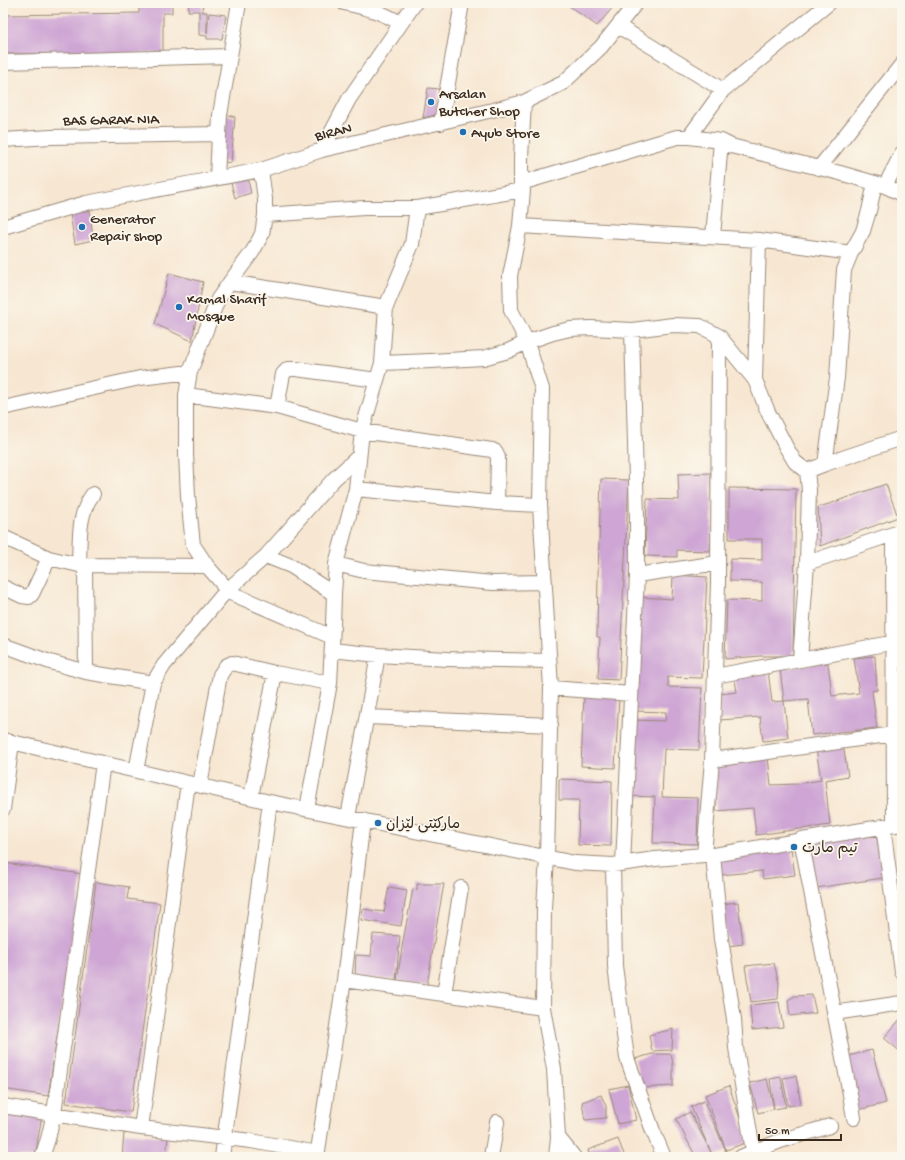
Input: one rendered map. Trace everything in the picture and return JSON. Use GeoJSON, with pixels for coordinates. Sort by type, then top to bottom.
{"type":"FeatureCollection","features":[{"type":"Feature","properties":{"kind":"street"},"geometry":{"type":"LineString","coordinates":[[217,178],[220,115],[239,3]]}},
{"type":"Feature","properties":{"kind":"street"},"geometry":{"type":"LineString","coordinates":[[344,3],[374,6],[400,23]]}},
{"type":"Feature","properties":{"kind":"street"},"geometry":{"type":"LineString","coordinates":[[322,150],[349,98],[414,3]]}},
{"type":"Feature","properties":{"kind":"street"},"geometry":{"type":"LineString","coordinates":[[441,123],[462,3]]}},
{"type":"Feature","properties":{"kind":"street","name":"BIRAN"},"geometry":{"type":"LineString","coordinates":[[3,227],[86,204],[260,170],[322,150],[441,123],[524,102],[563,83],[601,47],[636,3]]}},
{"type":"Feature","properties":{"kind":"street"},"geometry":{"type":"LineString","coordinates":[[689,137],[723,90],[829,3]]}},
{"type":"Feature","properties":{"kind":"street"},"geometry":{"type":"LineString","coordinates":[[618,26],[723,90]]}},
{"type":"Feature","properties":{"kind":"street"},"geometry":{"type":"LineString","coordinates":[[3,62],[230,56]]}},
{"type":"Feature","properties":{"kind":"street"},"geometry":{"type":"LineString","coordinates":[[819,168],[902,64]]}},
{"type":"Feature","properties":{"kind":"street"},"geometry":{"type":"LineString","coordinates":[[524,102],[520,226],[510,276],[511,310],[527,342],[542,389],[540,505],[551,688],[547,857],[544,908],[543,1008],[554,1069],[558,1137],[556,1157]]}},
{"type":"Feature","properties":{"kind":"street","name":"BAS GARAK NIA"},"geometry":{"type":"LineString","coordinates":[[3,140],[51,137],[219,134]]}},
{"type":"Feature","properties":{"kind":"street"},"geometry":{"type":"LineString","coordinates":[[265,215],[364,208],[417,208],[522,186],[677,137],[721,141],[731,146],[880,185],[902,194]]}},
{"type":"Feature","properties":{"kind":"street"},"geometry":{"type":"LineString","coordinates":[[713,237],[721,141]]}},
{"type":"Feature","properties":{"kind":"street"},"geometry":{"type":"LineString","coordinates":[[825,464],[837,378],[844,270],[863,231],[869,211],[880,185],[902,153]]}},
{"type":"Feature","properties":{"kind":"street"},"geometry":{"type":"LineString","coordinates":[[260,170],[265,199],[265,215],[262,234],[253,251],[218,299],[190,372],[186,395],[186,461],[193,545],[226,591],[332,644],[378,655],[447,659],[549,661]]}},
{"type":"Feature","properties":{"kind":"street"},"geometry":{"type":"LineString","coordinates":[[307,809],[330,683],[336,564],[356,489],[362,431],[382,363],[386,307],[412,244],[417,208]]}},
{"type":"Feature","properties":{"kind":"street"},"geometry":{"type":"LineString","coordinates":[[520,226],[759,240],[851,253]]}},
{"type":"Feature","properties":{"kind":"street"},"geometry":{"type":"LineString","coordinates":[[755,380],[759,240]]}},
{"type":"Feature","properties":{"kind":"street"},"geometry":{"type":"LineString","coordinates":[[230,282],[386,307]]}},
{"type":"Feature","properties":{"kind":"street"},"geometry":{"type":"LineString","coordinates":[[382,363],[483,358],[508,351],[552,333],[570,329],[591,328],[632,330],[673,325],[700,326],[719,336],[755,380],[768,412],[789,452],[795,462],[806,471],[809,490],[807,563],[800,660]]}},
{"type":"Feature","properties":{"kind":"street"},"geometry":{"type":"LineString","coordinates":[[632,330],[637,575],[631,694],[618,864],[615,966],[627,1058],[653,1131],[664,1157]]}},
{"type":"Feature","properties":{"kind":"street"},"geometry":{"type":"LineString","coordinates":[[719,336],[718,562],[708,855],[734,1019],[747,1154],[787,1138],[830,1126]]}},
{"type":"Feature","properties":{"kind":"street"},"geometry":{"type":"LineString","coordinates":[[277,407],[283,374],[288,369],[376,380]]}},
{"type":"Feature","properties":{"kind":"street"},"geometry":{"type":"LineString","coordinates":[[3,408],[140,378],[190,372]]}},
{"type":"Feature","properties":{"kind":"street"},"geometry":{"type":"LineString","coordinates":[[186,395],[277,407],[362,431],[453,443],[492,450],[496,452],[498,458],[497,503]]}},
{"type":"Feature","properties":{"kind":"street"},"geometry":{"type":"LineString","coordinates":[[806,471],[902,438]]}},
{"type":"Feature","properties":{"kind":"street"},"geometry":{"type":"LineString","coordinates":[[136,771],[153,683],[164,666],[226,591],[266,556],[333,480],[359,456]]}},
{"type":"Feature","properties":{"kind":"street"},"geometry":{"type":"LineString","coordinates":[[356,489],[497,503],[540,505]]}},
{"type":"Feature","properties":{"kind":"street"},"geometry":{"type":"LineString","coordinates":[[86,672],[80,532],[86,506],[93,494]]}},
{"type":"Feature","properties":{"kind":"street"},"geometry":{"type":"LineString","coordinates":[[807,563],[898,533],[898,642],[894,734],[893,825],[902,972]]}},
{"type":"Feature","properties":{"kind":"street"},"geometry":{"type":"LineString","coordinates":[[3,537],[49,558],[82,565],[207,566]]}},
{"type":"Feature","properties":{"kind":"street"},"geometry":{"type":"LineString","coordinates":[[266,556],[291,566],[334,594]]}},
{"type":"Feature","properties":{"kind":"street"},"geometry":{"type":"LineString","coordinates":[[3,588],[22,596],[29,597],[32,594],[49,558]]}},
{"type":"Feature","properties":{"kind":"street"},"geometry":{"type":"LineString","coordinates":[[637,575],[718,562]]}},
{"type":"Feature","properties":{"kind":"street"},"geometry":{"type":"LineString","coordinates":[[336,564],[364,571],[485,582],[545,582]]}},
{"type":"Feature","properties":{"kind":"street"},"geometry":{"type":"LineString","coordinates":[[715,676],[898,642]]}},
{"type":"Feature","properties":{"kind":"street"},"geometry":{"type":"LineString","coordinates":[[3,645],[50,662],[86,672],[153,683]]}},
{"type":"Feature","properties":{"kind":"street"},"geometry":{"type":"LineString","coordinates":[[348,818],[368,717],[378,655]]}},
{"type":"Feature","properties":{"kind":"street"},"geometry":{"type":"LineString","coordinates":[[141,1128],[194,784],[220,675],[226,666],[232,664],[330,683]]}},
{"type":"Feature","properties":{"kind":"street"},"geometry":{"type":"LineString","coordinates":[[251,797],[275,673]]}},
{"type":"Feature","properties":{"kind":"street"},"geometry":{"type":"LineString","coordinates":[[551,688],[631,694]]}},
{"type":"Feature","properties":{"kind":"street"},"geometry":{"type":"LineString","coordinates":[[368,717],[551,725]]}},
{"type":"Feature","properties":{"kind":"street"},"geometry":{"type":"LineString","coordinates":[[712,760],[894,734]]}},
{"type":"Feature","properties":{"kind":"street"},"geometry":{"type":"LineString","coordinates":[[3,809],[8,741],[270,802],[575,863],[618,864],[708,855],[772,846],[801,839],[893,825]]}},
{"type":"Feature","properties":{"kind":"street"},"geometry":{"type":"LineString","coordinates":[[42,1157],[54,1113],[103,763]]}},
{"type":"Feature","properties":{"kind":"street"},"geometry":{"type":"LineString","coordinates":[[222,1157],[270,802]]}},
{"type":"Feature","properties":{"kind":"street"},"geometry":{"type":"LineString","coordinates":[[3,1106],[141,1128],[225,1138],[318,1155],[344,980],[363,820]]}},
{"type":"Feature","properties":{"kind":"street"},"geometry":{"type":"LineString","coordinates":[[801,839],[854,1118]]}},
{"type":"Feature","properties":{"kind":"street"},"geometry":{"type":"LineString","coordinates":[[444,994],[461,888]]}},
{"type":"Feature","properties":{"kind":"street"},"geometry":{"type":"LineString","coordinates":[[344,980],[543,1008]]}},
{"type":"Feature","properties":{"kind":"street"},"geometry":{"type":"LineString","coordinates":[[834,1013],[902,1003]]}},
{"type":"Feature","properties":{"kind":"street"},"geometry":{"type":"LineString","coordinates":[[491,1157],[497,1122]]}},
{"type":"Feature","properties":{"kind":"street"},"geometry":{"type":"LineString","coordinates":[[558,1137],[574,1157]]}},
{"type":"Feature","properties":{"kind":"building"},"geometry":{"type":"Polygon","coordinates":[[[139,3],[172,3],[172,13],[163,13],[163,53],[3,54],[3,15],[139,13],[139,3]]]}},
{"type":"Feature","properties":{"kind":"building"},"geometry":{"type":"Polygon","coordinates":[[[189,3],[203,3],[202,12],[207,12],[207,34],[209,13],[226,15],[222,39],[207,39],[207,36],[199,35],[199,11],[188,11],[189,3]]]}},
{"type":"Feature","properties":{"kind":"building"},"geometry":{"type":"Polygon","coordinates":[[[565,3],[612,3],[614,6],[597,26],[565,3]]]}},
{"type":"Feature","properties":{"kind":"building","name":"Arsalan Butcher Shop"},"geometry":{"type":"Polygon","coordinates":[[[428,88],[439,89],[436,115],[423,118],[428,88]]]}},
{"type":"Feature","properties":{"kind":"building"},"geometry":{"type":"Polygon","coordinates":[[[224,114],[235,117],[231,163],[219,161],[224,114]]]}},
{"type":"Feature","properties":{"kind":"building"},"geometry":{"type":"Polygon","coordinates":[[[247,176],[251,193],[235,198],[230,179],[247,176]]]}},
{"type":"Feature","properties":{"kind":"building","name":"Generator Repair shop"},"geometry":{"type":"Polygon","coordinates":[[[90,210],[93,240],[75,244],[70,214],[90,210]]]}},
{"type":"Feature","properties":{"kind":"building","name":"Kamal Sharif Mosque"},"geometry":{"type":"Polygon","coordinates":[[[169,273],[203,282],[192,341],[155,324],[169,273]]]}},
{"type":"Feature","properties":{"kind":"building"},"geometry":{"type":"Polygon","coordinates":[[[711,473],[712,522],[710,551],[677,550],[677,557],[645,556],[647,499],[679,500],[678,474],[711,473]]]}},
{"type":"Feature","properties":{"kind":"building"},"geometry":{"type":"Polygon","coordinates":[[[601,479],[629,480],[619,680],[598,679],[600,637],[597,637],[601,479]]]}},
{"type":"Feature","properties":{"kind":"building"},"geometry":{"type":"Polygon","coordinates":[[[886,484],[898,517],[820,546],[818,507],[886,484]]]}},
{"type":"Feature","properties":{"kind":"building"},"geometry":{"type":"Polygon","coordinates":[[[729,488],[796,489],[793,656],[760,656],[725,659],[727,600],[762,601],[762,582],[730,581],[730,559],[762,560],[762,539],[729,539],[729,488]]]}},
{"type":"Feature","properties":{"kind":"building"},"geometry":{"type":"Polygon","coordinates":[[[673,575],[707,577],[702,678],[668,677],[668,687],[702,688],[699,750],[664,749],[662,797],[698,798],[697,844],[653,843],[655,797],[629,796],[633,720],[665,721],[666,712],[634,711],[640,597],[672,599],[673,575]]]}},
{"type":"Feature","properties":{"kind":"building"},"geometry":{"type":"Polygon","coordinates":[[[902,647],[902,674],[900,674],[900,648],[902,647]]]}},
{"type":"Feature","properties":{"kind":"building"},"geometry":{"type":"Polygon","coordinates":[[[875,656],[877,690],[872,691],[877,728],[812,735],[808,699],[784,701],[780,669],[828,663],[832,696],[859,693],[854,658],[875,656]]]}},
{"type":"Feature","properties":{"kind":"building"},"geometry":{"type":"Polygon","coordinates":[[[768,671],[772,702],[784,701],[788,738],[763,741],[760,717],[720,720],[719,694],[737,692],[734,675],[768,671]]]}},
{"type":"Feature","properties":{"kind":"building"},"geometry":{"type":"Polygon","coordinates":[[[584,695],[619,697],[615,768],[581,766],[584,695]]]}},
{"type":"Feature","properties":{"kind":"building"},"geometry":{"type":"Polygon","coordinates":[[[900,699],[902,699],[902,725],[900,725],[900,699]]]}},
{"type":"Feature","properties":{"kind":"building"},"geometry":{"type":"Polygon","coordinates":[[[843,744],[848,776],[825,780],[830,825],[756,835],[753,808],[716,811],[716,760],[768,757],[771,785],[797,784],[821,780],[816,748],[843,744]]]}},
{"type":"Feature","properties":{"kind":"building"},"geometry":{"type":"Polygon","coordinates":[[[901,746],[902,808],[900,808],[901,746]]]}},
{"type":"Feature","properties":{"kind":"building"},"geometry":{"type":"Polygon","coordinates":[[[559,779],[612,781],[611,846],[578,845],[579,800],[559,800],[559,779]]]}},
{"type":"Feature","properties":{"kind":"building"},"geometry":{"type":"Polygon","coordinates":[[[876,832],[883,878],[816,888],[808,843],[876,832]]]}},
{"type":"Feature","properties":{"kind":"building"},"geometry":{"type":"Polygon","coordinates":[[[791,849],[795,875],[763,879],[762,871],[721,875],[719,858],[791,849]]]}},
{"type":"Feature","properties":{"kind":"building"},"geometry":{"type":"Polygon","coordinates":[[[5,863],[82,874],[48,1096],[3,1089],[3,879],[5,863]]]}},
{"type":"Feature","properties":{"kind":"building"},"geometry":{"type":"Polygon","coordinates":[[[899,869],[902,869],[902,884],[901,884],[899,869]]]}},
{"type":"Feature","properties":{"kind":"building"},"geometry":{"type":"Polygon","coordinates":[[[96,882],[129,887],[127,899],[160,903],[131,1112],[66,1103],[96,882]]]}},
{"type":"Feature","properties":{"kind":"building"},"geometry":{"type":"Polygon","coordinates":[[[417,884],[444,884],[427,986],[397,980],[413,889],[417,890],[417,884]]]}},
{"type":"Feature","properties":{"kind":"building"},"geometry":{"type":"Polygon","coordinates":[[[389,887],[407,890],[401,926],[361,920],[363,909],[384,912],[389,887]]]}},
{"type":"Feature","properties":{"kind":"building"},"geometry":{"type":"Polygon","coordinates":[[[738,902],[743,944],[728,946],[722,904],[738,902]]]}},
{"type":"Feature","properties":{"kind":"building"},"geometry":{"type":"Polygon","coordinates":[[[373,934],[400,936],[396,980],[355,977],[356,955],[371,956],[373,934]]]}},
{"type":"Feature","properties":{"kind":"building"},"geometry":{"type":"Polygon","coordinates":[[[774,963],[779,983],[778,999],[751,1002],[745,966],[774,963]]]}},
{"type":"Feature","properties":{"kind":"building"},"geometry":{"type":"Polygon","coordinates":[[[812,995],[816,1013],[790,1016],[788,1000],[795,996],[812,995]]]}},
{"type":"Feature","properties":{"kind":"building"},"geometry":{"type":"Polygon","coordinates":[[[779,1002],[783,1027],[752,1030],[750,1005],[779,1002]]]}},
{"type":"Feature","properties":{"kind":"building"},"geometry":{"type":"Polygon","coordinates":[[[902,1017],[902,1053],[884,1038],[902,1017]]]}},
{"type":"Feature","properties":{"kind":"building"},"geometry":{"type":"Polygon","coordinates":[[[673,1029],[672,1050],[652,1051],[649,1035],[673,1029]]]}},
{"type":"Feature","properties":{"kind":"building"},"geometry":{"type":"Polygon","coordinates":[[[872,1050],[886,1103],[858,1110],[844,1057],[872,1050]]]}},
{"type":"Feature","properties":{"kind":"building"},"geometry":{"type":"Polygon","coordinates":[[[652,1054],[671,1054],[673,1064],[673,1086],[643,1088],[635,1059],[652,1054]]]}},
{"type":"Feature","properties":{"kind":"building"},"geometry":{"type":"Polygon","coordinates":[[[796,1076],[801,1104],[788,1106],[783,1078],[796,1076]]]}},
{"type":"Feature","properties":{"kind":"building"},"geometry":{"type":"Polygon","coordinates":[[[781,1077],[786,1107],[774,1109],[770,1079],[781,1077]]]}},
{"type":"Feature","properties":{"kind":"building"},"geometry":{"type":"Polygon","coordinates":[[[767,1079],[774,1109],[758,1113],[750,1083],[767,1079]]]}},
{"type":"Feature","properties":{"kind":"building"},"geometry":{"type":"Polygon","coordinates":[[[628,1085],[636,1120],[618,1124],[609,1089],[628,1085]]]}},
{"type":"Feature","properties":{"kind":"building"},"geometry":{"type":"Polygon","coordinates":[[[729,1086],[748,1142],[726,1150],[705,1095],[729,1086]]]}},
{"type":"Feature","properties":{"kind":"building"},"geometry":{"type":"Polygon","coordinates":[[[601,1095],[606,1106],[606,1118],[585,1120],[582,1102],[601,1095]]]}},
{"type":"Feature","properties":{"kind":"building"},"geometry":{"type":"Polygon","coordinates":[[[704,1101],[726,1151],[713,1157],[691,1107],[704,1101]]]}},
{"type":"Feature","properties":{"kind":"building"},"geometry":{"type":"Polygon","coordinates":[[[3,1109],[42,1115],[35,1157],[3,1157],[3,1109]]]}},
{"type":"Feature","properties":{"kind":"building"},"geometry":{"type":"Polygon","coordinates":[[[690,1112],[713,1156],[711,1157],[696,1157],[676,1119],[690,1112]]]}},
{"type":"Feature","properties":{"kind":"building"},"geometry":{"type":"Polygon","coordinates":[[[124,1133],[168,1137],[166,1157],[122,1157],[124,1133]]]}},
{"type":"Feature","properties":{"kind":"building"},"geometry":{"type":"Polygon","coordinates":[[[618,1139],[625,1157],[590,1157],[588,1150],[618,1139]]]}},
{"type":"Feature","properties":{"kind":"place","name":"Arsalan Butcher Shop"},"geometry":{"type":"Point","coordinates":[431,102]}},
{"type":"Feature","properties":{"kind":"place","name":"Ayub Store"},"geometry":{"type":"Point","coordinates":[463,132]}},
{"type":"Feature","properties":{"kind":"place","name":"Generator Repair shop"},"geometry":{"type":"Point","coordinates":[82,227]}},
{"type":"Feature","properties":{"kind":"place","name":"Kamal Sharif Mosque"},"geometry":{"type":"Point","coordinates":[179,307]}},
{"type":"Feature","properties":{"kind":"place","name":"مارکێتی لێزان"},"geometry":{"type":"Point","coordinates":[378,823]}},
{"type":"Feature","properties":{"kind":"place","name":"تيم مارت"},"geometry":{"type":"Point","coordinates":[794,847]}}]}
